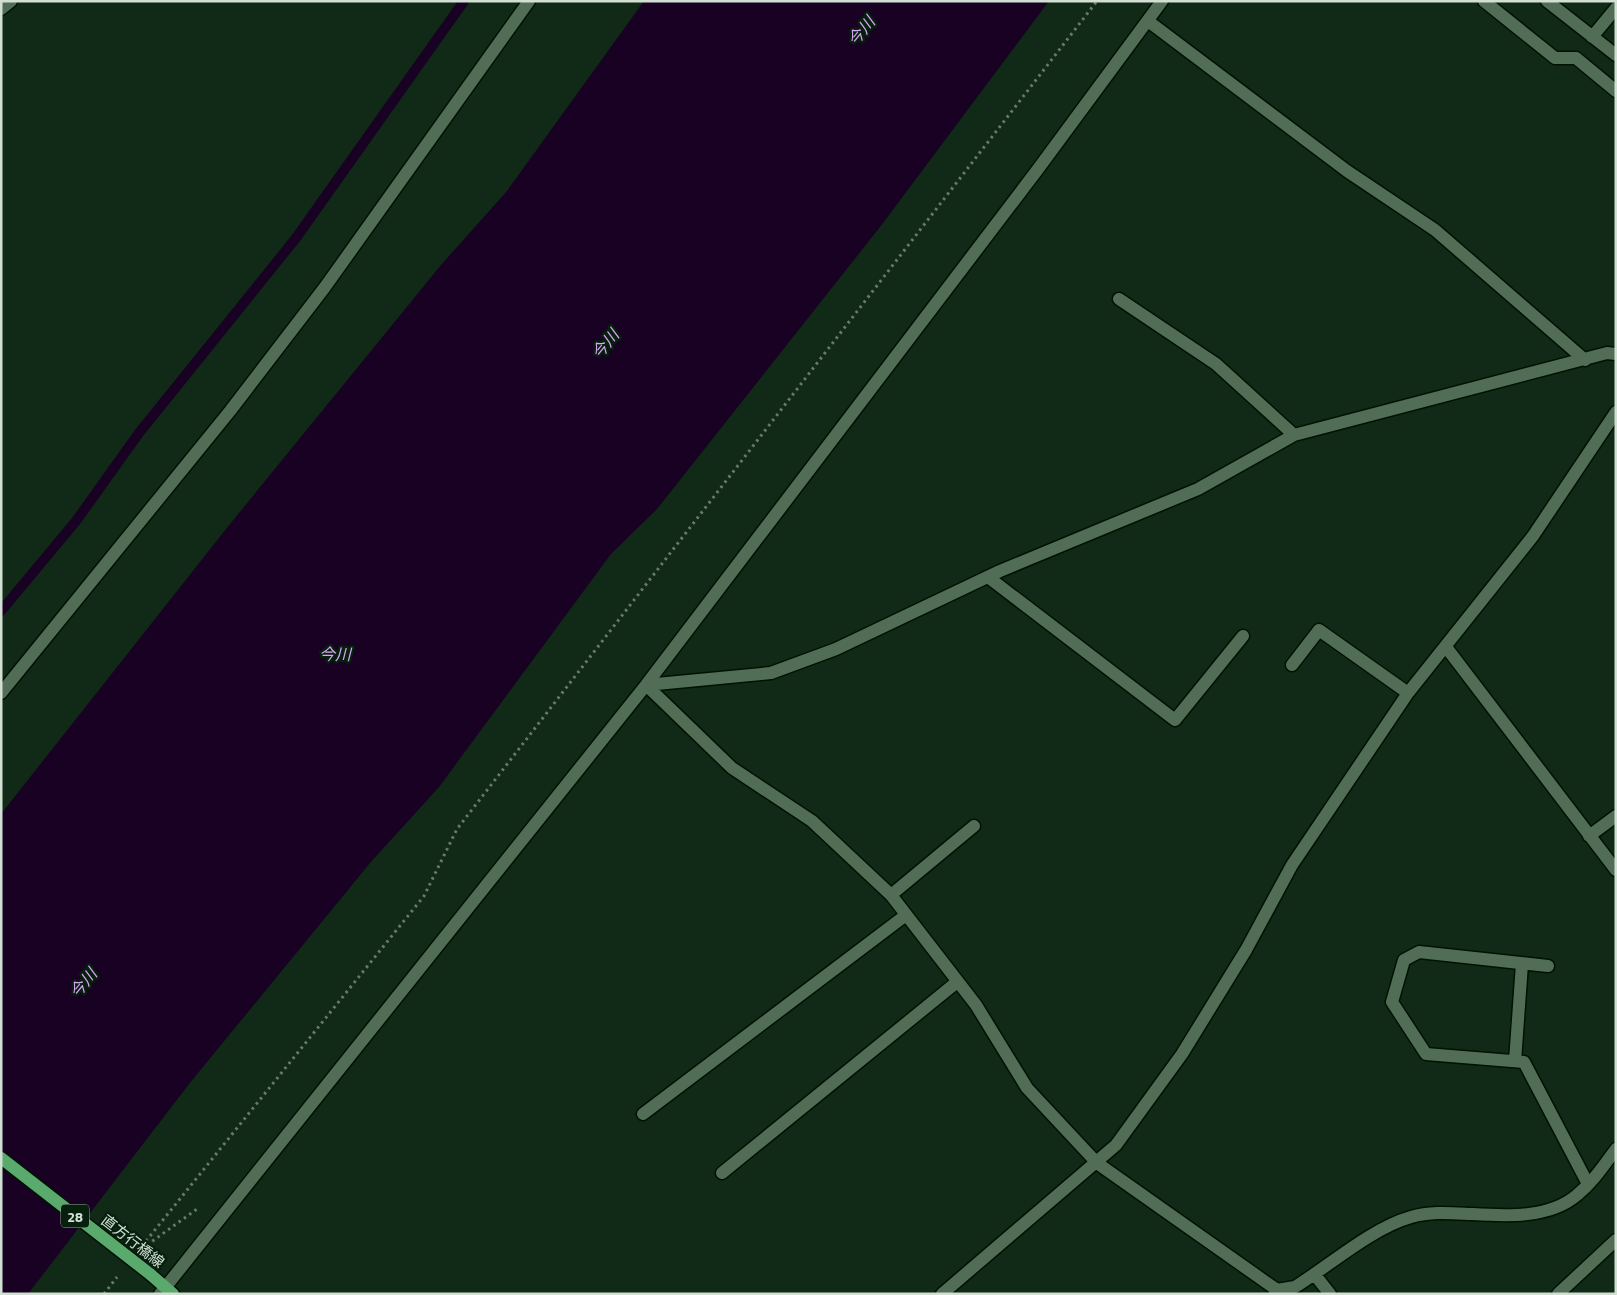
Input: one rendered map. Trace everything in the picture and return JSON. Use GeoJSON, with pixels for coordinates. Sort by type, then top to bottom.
{"type":"FeatureCollection","features":[{"type":"Feature","properties":{"kind":"main road","name":"直方行橋線"},"geometry":{"type":"LineString","coordinates":[[1,1158],[150,1274],[166,1292]]}},
{"type":"Feature","properties":{"kind":"street"},"geometry":{"type":"LineString","coordinates":[[1,9],[11,1]]}},
{"type":"Feature","properties":{"kind":"street"},"geometry":{"type":"LineString","coordinates":[[1,694],[230,411],[325,287],[529,1]]}},
{"type":"Feature","properties":{"kind":"street"},"geometry":{"type":"LineString","coordinates":[[166,1292],[646,685],[1032,177],[1162,1]]}},
{"type":"Feature","properties":{"kind":"street"},"geometry":{"type":"LineString","coordinates":[[1484,1],[1555,58],[1576,58],[1616,90]]}},
{"type":"Feature","properties":{"kind":"street"},"geometry":{"type":"LineString","coordinates":[[1547,1],[1616,55]]}},
{"type":"Feature","properties":{"kind":"street"},"geometry":{"type":"LineString","coordinates":[[1592,37],[1616,8]]}},
{"type":"Feature","properties":{"kind":"street"},"geometry":{"type":"LineString","coordinates":[[1148,21],[1347,171],[1435,230],[1585,360]]}},
{"type":"Feature","properties":{"kind":"street"},"geometry":{"type":"LineString","coordinates":[[1119,299],[1216,364],[1294,435]]}},
{"type":"Feature","properties":{"kind":"street"},"geometry":{"type":"LineString","coordinates":[[646,685],[771,674],[836,649],[988,577],[1198,489],[1294,435],[1606,353],[1616,354]]}},
{"type":"Feature","properties":{"kind":"street"},"geometry":{"type":"LineString","coordinates":[[942,1294],[1116,1145],[1182,1054],[1246,950],[1292,865],[1408,693],[1446,648],[1533,536],[1616,412]]}},
{"type":"Feature","properties":{"kind":"street"},"geometry":{"type":"LineString","coordinates":[[988,577],[1175,720],[1243,636]]}},
{"type":"Feature","properties":{"kind":"street"},"geometry":{"type":"LineString","coordinates":[[1292,665],[1319,630],[1408,693]]}},
{"type":"Feature","properties":{"kind":"street"},"geometry":{"type":"LineString","coordinates":[[1446,648],[1616,870]]}},
{"type":"Feature","properties":{"kind":"street"},"geometry":{"type":"LineString","coordinates":[[646,685],[732,768],[812,821],[890,895],[976,1004],[1026,1088],[1097,1163],[1276,1292],[1295,1287],[1315,1275],[1389,1224],[1432,1213],[1530,1214],[1576,1196],[1598,1174],[1616,1149]]}},
{"type":"Feature","properties":{"kind":"street"},"geometry":{"type":"LineString","coordinates":[[1590,836],[1616,816]]}},
{"type":"Feature","properties":{"kind":"street"},"geometry":{"type":"LineString","coordinates":[[890,895],[974,826]]}},
{"type":"Feature","properties":{"kind":"street"},"geometry":{"type":"LineString","coordinates":[[643,1114],[906,915]]}},
{"type":"Feature","properties":{"kind":"street"},"geometry":{"type":"LineString","coordinates":[[1548,966],[1419,952],[1404,960],[1392,1002],[1426,1054],[1524,1062],[1588,1184]]}},
{"type":"Feature","properties":{"kind":"street"},"geometry":{"type":"LineString","coordinates":[[1515,1061],[1522,964]]}},
{"type":"Feature","properties":{"kind":"street"},"geometry":{"type":"LineString","coordinates":[[722,1173],[958,982]]}},
{"type":"Feature","properties":{"kind":"street"},"geometry":{"type":"LineString","coordinates":[[1558,1294],[1616,1240]]}},
{"type":"Feature","properties":{"kind":"street"},"geometry":{"type":"LineString","coordinates":[[1315,1275],[1330,1294]]}},
{"type":"Feature","properties":{"kind":"path"},"geometry":{"type":"LineString","coordinates":[[144,1243],[424,896],[457,829],[1097,1]]}},
{"type":"Feature","properties":{"kind":"path"},"geometry":{"type":"LineString","coordinates":[[138,1251],[203,1205]]}},
{"type":"Feature","properties":{"kind":"path"},"geometry":{"type":"LineString","coordinates":[[104,1294],[121,1272]]}},
{"type":"Feature","properties":{"kind":"water","name":"今川"},"geometry":{"type":"Polygon","coordinates":[[[644,1],[1049,1],[880,227],[657,509],[611,554],[439,787],[370,863],[189,1084],[28,1294],[1,1294],[1,814],[226,529],[441,265],[507,191],[644,1]]]}},
{"type":"Feature","properties":{"kind":"waterway"},"geometry":{"type":"LineString","coordinates":[[1,611],[76,521],[139,433],[296,238],[464,1]]}}]}
